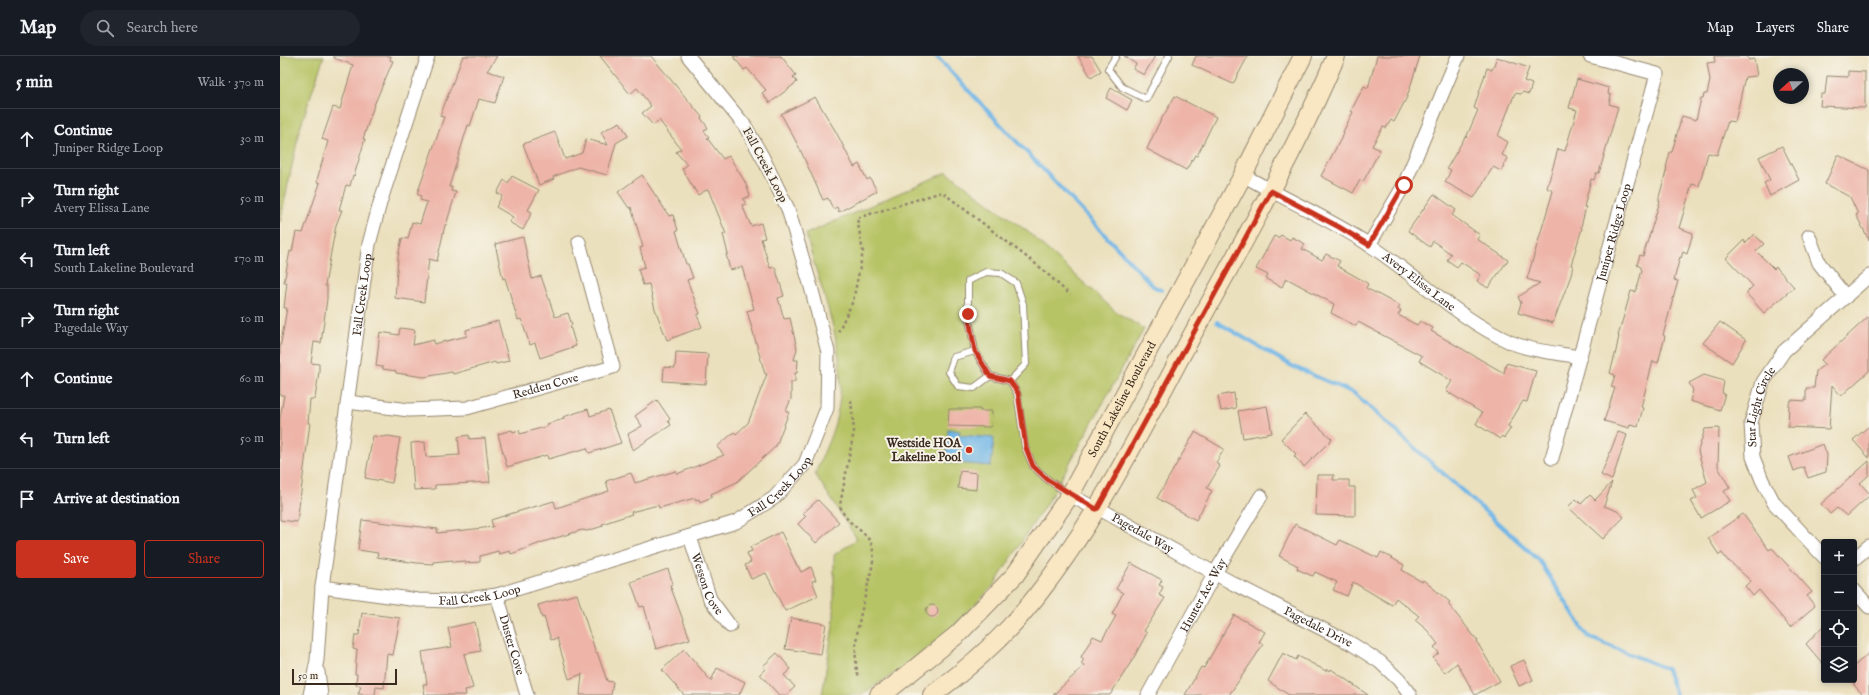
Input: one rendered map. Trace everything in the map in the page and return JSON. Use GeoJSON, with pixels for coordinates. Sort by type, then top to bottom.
{"type":"FeatureCollection","features":[{"type":"Feature","properties":{"kind":"main road","name":"South Lakeline Boulevard"},"geometry":{"type":"LineString","coordinates":[[879,695],[891,688],[958,634],[1015,575],[1070,495],[1206,247],[1303,56]]}},
{"type":"Feature","properties":{"kind":"main road"},"geometry":{"type":"LineString","coordinates":[[932,695],[979,657],[1035,598],[1098,508],[1271,191],[1317,100],[1336,56]]}},
{"type":"Feature","properties":{"kind":"street","name":"Fall Creek Loop"},"geometry":{"type":"LineString","coordinates":[[310,695],[317,660],[322,587],[369,244],[380,203],[428,56]]}},
{"type":"Feature","properties":{"kind":"street","name":"Fall Creek Loop"},"geometry":{"type":"LineString","coordinates":[[322,587],[418,600],[451,601],[497,595],[736,522],[774,498],[805,464],[826,408],[828,352],[811,287],[788,209],[763,158],[745,126],[688,56]]}},
{"type":"Feature","properties":{"kind":"street"},"geometry":{"type":"LineString","coordinates":[[1369,245],[1404,185],[1458,56]]}},
{"type":"Feature","properties":{"kind":"street","name":"Juniper Ridge Loop"},"geometry":{"type":"LineString","coordinates":[[1552,458],[1657,74],[1590,56]]}},
{"type":"Feature","properties":{"kind":"street","name":"Avery Elissa Lane"},"geometry":{"type":"LineString","coordinates":[[1243,176],[1339,227],[1369,245],[1476,324],[1511,342],[1580,358]]}},
{"type":"Feature","properties":{"kind":"street"},"geometry":{"type":"LineString","coordinates":[[1809,236],[1819,263],[1846,297]]}},
{"type":"Feature","properties":{"kind":"street","name":"Redden Cove"},"geometry":{"type":"LineString","coordinates":[[348,402],[409,410],[467,408],[613,367],[579,242]]}},
{"type":"Feature","properties":{"kind":"street","name":"Star Light Circle"},"geometry":{"type":"LineString","coordinates":[[1821,554],[1774,503],[1762,480],[1753,457],[1751,423],[1762,382],[1784,351],[1869,276]]}},
{"type":"Feature","properties":{"kind":"street","name":"Pagedale Way"},"geometry":{"type":"LineString","coordinates":[[1070,495],[1096,509],[1098,508],[1215,573]]}},
{"type":"Feature","properties":{"kind":"street","name":"Hunter Ace Way"},"geometry":{"type":"LineString","coordinates":[[1148,695],[1215,573],[1261,496]]}},
{"type":"Feature","properties":{"kind":"street","name":"Wesson Cove"},"geometry":{"type":"LineString","coordinates":[[690,537],[710,598],[730,626]]}},
{"type":"Feature","properties":{"kind":"street"},"geometry":{"type":"LineString","coordinates":[[1857,556],[1869,546]]}},
{"type":"Feature","properties":{"kind":"street","name":"Pagedale Drive"},"geometry":{"type":"LineString","coordinates":[[1215,573],[1352,644],[1380,662],[1399,680],[1410,695]]}},
{"type":"Feature","properties":{"kind":"street"},"geometry":{"type":"LineString","coordinates":[[1857,593],[1869,607]]}},
{"type":"Feature","properties":{"kind":"street","name":"Duster Cove"},"geometry":{"type":"LineString","coordinates":[[497,595],[527,695]]}},
{"type":"Feature","properties":{"kind":"street"},"geometry":{"type":"LineString","coordinates":[[317,660],[321,695]]}},
{"type":"Feature","properties":{"kind":"lane"},"geometry":{"type":"LineString","coordinates":[[1116,56],[1108,69],[1122,87],[1146,99],[1169,56]]}},
{"type":"Feature","properties":{"kind":"lane"},"geometry":{"type":"LineString","coordinates":[[1010,381],[1026,364],[1023,304],[1016,283],[1001,273],[986,272],[968,281],[968,314],[975,351],[990,376],[1010,381],[1018,393],[1026,448],[1033,466],[1048,480],[1070,495]]}},
{"type":"Feature","properties":{"kind":"lane"},"geometry":{"type":"LineString","coordinates":[[975,351],[954,357],[949,372],[958,386],[974,388],[990,376]]}},
{"type":"Feature","properties":{"kind":"path"},"geometry":{"type":"LineString","coordinates":[[838,332],[853,301],[863,252],[857,218],[942,192],[1042,268],[1070,295]]}},
{"type":"Feature","properties":{"kind":"path"},"geometry":{"type":"LineString","coordinates":[[851,400],[854,431],[840,505],[841,511],[849,522],[870,540],[874,554],[856,643],[855,658],[859,678]]}},
{"type":"Feature","properties":{"kind":"green space"},"geometry":{"type":"Polygon","coordinates":[[[280,56],[324,56],[300,128],[280,222],[280,56]]]}},
{"type":"Feature","properties":{"kind":"green space"},"geometry":{"type":"Polygon","coordinates":[[[947,172],[1028,232],[1116,312],[1144,329],[1053,493],[994,585],[949,631],[903,668],[860,695],[822,695],[834,620],[834,555],[857,539],[815,474],[837,415],[840,392],[840,369],[832,323],[806,234],[947,172]]]}},
{"type":"Feature","properties":{"kind":"water","name":"Westside HOA Lakeline Pool"},"geometry":{"type":"Polygon","coordinates":[[[948,429],[960,431],[959,435],[994,438],[991,466],[946,462],[948,429]]]}},
{"type":"Feature","properties":{"kind":"building"},"geometry":{"type":"Polygon","coordinates":[[[334,56],[391,56],[390,60],[393,61],[374,105],[363,139],[365,139],[354,176],[353,175],[350,186],[346,185],[339,210],[342,210],[336,225],[325,286],[327,286],[327,299],[321,343],[314,342],[311,363],[319,364],[319,371],[315,399],[310,399],[308,423],[310,423],[297,522],[280,520],[280,419],[284,395],[280,395],[280,349],[287,308],[284,308],[287,282],[284,282],[290,251],[292,252],[296,232],[303,233],[320,183],[317,182],[317,180],[328,141],[322,139],[333,107],[340,109],[353,65],[334,58],[334,56]]]}},
{"type":"Feature","properties":{"kind":"building"},"geometry":{"type":"Polygon","coordinates":[[[463,56],[497,56],[487,71],[504,76],[495,103],[479,99],[470,126],[468,125],[449,187],[452,187],[451,191],[456,192],[445,225],[437,261],[429,259],[424,302],[395,298],[398,257],[402,238],[408,239],[412,222],[420,224],[427,202],[420,200],[421,196],[417,194],[444,117],[440,116],[463,56]]]}},
{"type":"Feature","properties":{"kind":"building"},"geometry":{"type":"Polygon","coordinates":[[[600,56],[651,56],[702,117],[701,118],[708,128],[704,131],[709,137],[707,138],[723,159],[729,156],[745,182],[750,196],[743,199],[746,204],[742,205],[751,226],[761,223],[765,238],[761,239],[770,268],[775,267],[784,296],[778,298],[784,319],[790,318],[797,349],[794,360],[798,360],[797,373],[795,373],[795,382],[791,382],[791,399],[786,411],[789,412],[776,446],[737,482],[711,494],[712,497],[700,502],[699,499],[696,500],[695,498],[659,508],[658,505],[631,512],[632,514],[602,524],[603,526],[587,531],[582,530],[511,554],[510,551],[499,554],[498,551],[480,556],[480,562],[465,563],[465,561],[453,562],[453,560],[433,562],[433,564],[417,563],[377,557],[378,553],[358,550],[362,520],[438,529],[437,533],[493,527],[491,520],[513,513],[554,501],[556,508],[609,491],[606,481],[631,473],[635,483],[676,471],[677,474],[724,455],[717,447],[734,432],[736,434],[748,423],[767,374],[765,374],[747,311],[754,309],[742,267],[730,270],[723,234],[726,234],[708,189],[698,195],[682,169],[687,165],[676,152],[681,149],[659,120],[653,125],[642,113],[651,106],[637,88],[630,94],[600,56]]]}},
{"type":"Feature","properties":{"kind":"building"},"geometry":{"type":"Polygon","coordinates":[[[733,56],[781,56],[796,75],[793,77],[797,82],[770,103],[762,93],[766,90],[747,68],[744,70],[733,56]]]}},
{"type":"Feature","properties":{"kind":"building"},"geometry":{"type":"Polygon","coordinates":[[[1078,56],[1092,56],[1101,71],[1091,77],[1078,56]]]}},
{"type":"Feature","properties":{"kind":"building"},"geometry":{"type":"Polygon","coordinates":[[[1124,56],[1155,56],[1144,75],[1133,69],[1136,64],[1124,56]]]}},
{"type":"Feature","properties":{"kind":"building"},"geometry":{"type":"Polygon","coordinates":[[[1196,56],[1248,56],[1233,84],[1192,65],[1196,56]]]}},
{"type":"Feature","properties":{"kind":"building"},"geometry":{"type":"Polygon","coordinates":[[[1377,56],[1420,56],[1407,97],[1394,122],[1391,120],[1386,128],[1383,127],[1372,146],[1380,150],[1363,182],[1360,180],[1353,193],[1321,176],[1344,133],[1343,132],[1353,112],[1351,111],[1364,86],[1368,88],[1377,56]]]}},
{"type":"Feature","properties":{"kind":"building"},"geometry":{"type":"Polygon","coordinates":[[[1714,56],[1747,56],[1749,60],[1754,59],[1757,76],[1745,77],[1735,122],[1728,121],[1717,155],[1708,153],[1699,186],[1692,184],[1679,228],[1693,233],[1687,254],[1683,252],[1681,258],[1680,257],[1674,280],[1678,281],[1663,335],[1665,336],[1658,363],[1653,361],[1641,407],[1643,408],[1638,426],[1630,424],[1629,428],[1604,421],[1615,388],[1611,387],[1615,375],[1610,373],[1616,351],[1618,336],[1631,291],[1636,292],[1642,270],[1641,267],[1637,265],[1640,255],[1643,256],[1660,201],[1659,197],[1670,152],[1672,152],[1682,116],[1696,120],[1701,99],[1703,99],[1704,94],[1707,94],[1710,80],[1707,63],[1715,62],[1714,56]]]}},
{"type":"Feature","properties":{"kind":"building"},"geometry":{"type":"Polygon","coordinates":[[[1497,57],[1529,68],[1524,81],[1532,84],[1529,94],[1522,92],[1521,94],[1515,93],[1498,136],[1508,142],[1502,155],[1508,158],[1501,171],[1493,167],[1474,198],[1445,182],[1451,170],[1447,168],[1465,137],[1466,138],[1478,110],[1474,108],[1487,68],[1492,70],[1497,57]]]}},
{"type":"Feature","properties":{"kind":"building"},"geometry":{"type":"Polygon","coordinates":[[[1848,71],[1865,72],[1865,108],[1820,106],[1821,94],[1825,94],[1827,76],[1848,77],[1848,71]]]}},
{"type":"Feature","properties":{"kind":"building"},"geometry":{"type":"Polygon","coordinates":[[[1577,79],[1609,88],[1608,94],[1611,95],[1609,104],[1618,107],[1599,173],[1596,173],[1594,180],[1591,179],[1584,207],[1586,207],[1582,228],[1571,265],[1573,266],[1570,278],[1553,323],[1518,313],[1521,303],[1518,297],[1540,283],[1527,279],[1553,191],[1547,188],[1558,149],[1565,151],[1577,110],[1569,108],[1577,79]]]}},
{"type":"Feature","properties":{"kind":"building"},"geometry":{"type":"Polygon","coordinates":[[[1111,88],[1132,100],[1127,110],[1106,98],[1111,88]]]}},
{"type":"Feature","properties":{"kind":"building"},"geometry":{"type":"Polygon","coordinates":[[[1175,96],[1216,117],[1197,156],[1195,155],[1186,170],[1147,149],[1158,125],[1175,96]]]}},
{"type":"Feature","properties":{"kind":"building"},"geometry":{"type":"Polygon","coordinates":[[[815,97],[836,132],[854,167],[859,164],[867,180],[870,178],[877,191],[839,212],[837,207],[833,209],[828,198],[823,200],[799,147],[781,114],[815,97]]]}},
{"type":"Feature","properties":{"kind":"building"},"geometry":{"type":"Polygon","coordinates":[[[620,122],[628,136],[616,143],[607,175],[578,167],[553,177],[554,179],[539,185],[523,144],[555,132],[565,159],[582,153],[586,139],[608,145],[601,132],[620,122]]]}},
{"type":"Feature","properties":{"kind":"building"},"geometry":{"type":"Polygon","coordinates":[[[1782,146],[1799,180],[1770,196],[1764,183],[1770,180],[1759,157],[1782,146]]]}},
{"type":"Feature","properties":{"kind":"building"},"geometry":{"type":"Polygon","coordinates":[[[1838,155],[1869,170],[1869,240],[1856,215],[1858,214],[1850,197],[1825,184],[1838,155]]]}},
{"type":"Feature","properties":{"kind":"building"},"geometry":{"type":"Polygon","coordinates":[[[642,175],[669,216],[673,215],[678,230],[676,231],[686,264],[688,264],[693,278],[687,280],[700,314],[697,315],[702,327],[667,340],[655,309],[649,284],[643,285],[638,269],[645,267],[640,248],[643,247],[631,207],[629,208],[618,192],[642,175]]]}},
{"type":"Feature","properties":{"kind":"building"},"geometry":{"type":"Polygon","coordinates":[[[512,176],[539,190],[528,210],[532,212],[523,230],[509,222],[513,217],[496,207],[502,196],[497,193],[504,180],[508,183],[512,176]]]}},
{"type":"Feature","properties":{"kind":"building"},"geometry":{"type":"Polygon","coordinates":[[[1434,194],[1456,210],[1452,215],[1480,235],[1477,239],[1508,260],[1488,288],[1477,281],[1481,275],[1461,262],[1457,267],[1447,260],[1451,254],[1433,241],[1430,247],[1408,231],[1434,194]]]}},
{"type":"Feature","properties":{"kind":"building"},"geometry":{"type":"Polygon","coordinates":[[[1754,234],[1764,244],[1756,251],[1774,269],[1776,267],[1794,287],[1764,313],[1746,293],[1753,286],[1726,258],[1744,240],[1745,243],[1754,234]]]}},
{"type":"Feature","properties":{"kind":"building"},"geometry":{"type":"Polygon","coordinates":[[[1281,235],[1290,240],[1292,237],[1305,244],[1302,249],[1322,260],[1326,254],[1340,261],[1337,266],[1368,284],[1366,288],[1400,306],[1398,309],[1401,311],[1398,315],[1417,325],[1420,321],[1433,328],[1431,331],[1504,373],[1506,363],[1536,371],[1527,402],[1523,401],[1508,426],[1511,428],[1504,438],[1502,436],[1500,439],[1476,424],[1482,413],[1446,391],[1452,381],[1419,361],[1422,356],[1358,322],[1356,326],[1331,313],[1334,304],[1286,278],[1282,287],[1266,279],[1268,275],[1256,269],[1274,236],[1278,238],[1281,235]]]}},
{"type":"Feature","properties":{"kind":"building"},"geometry":{"type":"Polygon","coordinates":[[[523,237],[532,279],[541,276],[555,317],[568,313],[576,346],[540,358],[535,343],[530,345],[521,319],[518,320],[505,278],[503,279],[495,244],[523,237]]]}},
{"type":"Feature","properties":{"kind":"building"},"geometry":{"type":"Polygon","coordinates":[[[1869,316],[1869,371],[1841,396],[1832,385],[1829,429],[1788,427],[1789,404],[1791,400],[1806,401],[1806,388],[1814,388],[1816,371],[1825,364],[1821,360],[1869,316]]]}},
{"type":"Feature","properties":{"kind":"building"},"geometry":{"type":"Polygon","coordinates":[[[498,321],[509,361],[496,364],[495,362],[453,374],[452,372],[424,377],[396,373],[396,371],[383,369],[383,367],[376,366],[380,332],[399,335],[400,328],[415,330],[413,345],[434,340],[434,344],[467,336],[466,330],[498,321]]]}},
{"type":"Feature","properties":{"kind":"building"},"geometry":{"type":"Polygon","coordinates":[[[1720,322],[1746,340],[1732,363],[1703,343],[1720,322]]]}},
{"type":"Feature","properties":{"kind":"building"},"geometry":{"type":"Polygon","coordinates":[[[676,352],[708,354],[706,384],[663,381],[664,367],[675,368],[676,352]]]}},
{"type":"Feature","properties":{"kind":"building"},"geometry":{"type":"Polygon","coordinates":[[[1704,375],[1724,381],[1722,393],[1725,394],[1720,410],[1690,401],[1693,390],[1689,383],[1704,375]]]}},
{"type":"Feature","properties":{"kind":"building"},"geometry":{"type":"Polygon","coordinates":[[[1234,393],[1236,408],[1221,411],[1218,396],[1234,393]]]}},
{"type":"Feature","properties":{"kind":"building"},"geometry":{"type":"Polygon","coordinates":[[[657,400],[670,419],[668,421],[671,425],[633,450],[628,434],[642,426],[635,416],[657,400]]]}},
{"type":"Feature","properties":{"kind":"building"},"geometry":{"type":"Polygon","coordinates":[[[1267,406],[1272,433],[1243,438],[1238,411],[1267,406]]]}},
{"type":"Feature","properties":{"kind":"building"},"geometry":{"type":"Polygon","coordinates":[[[588,409],[590,416],[609,410],[621,443],[589,453],[587,448],[548,459],[547,455],[507,467],[498,434],[512,430],[513,432],[519,430],[520,434],[548,426],[547,424],[564,419],[563,417],[588,409]]]}},
{"type":"Feature","properties":{"kind":"building"},"geometry":{"type":"Polygon","coordinates":[[[949,409],[980,409],[980,411],[992,411],[991,427],[948,426],[949,409]]]}},
{"type":"Feature","properties":{"kind":"building"},"geometry":{"type":"Polygon","coordinates":[[[1305,414],[1332,439],[1304,467],[1294,456],[1296,454],[1281,439],[1305,414]]]}},
{"type":"Feature","properties":{"kind":"building"},"geometry":{"type":"Polygon","coordinates":[[[1869,426],[1869,458],[1853,440],[1869,426]]]}},
{"type":"Feature","properties":{"kind":"building"},"geometry":{"type":"Polygon","coordinates":[[[1719,428],[1718,467],[1730,488],[1724,491],[1730,501],[1701,518],[1691,501],[1697,498],[1693,490],[1707,482],[1698,451],[1705,429],[1719,428]]]}},
{"type":"Feature","properties":{"kind":"building"},"geometry":{"type":"Polygon","coordinates":[[[1195,432],[1224,449],[1216,463],[1220,466],[1207,488],[1212,491],[1196,520],[1157,498],[1195,432]]]}},
{"type":"Feature","properties":{"kind":"building"},"geometry":{"type":"Polygon","coordinates":[[[1618,432],[1627,435],[1612,480],[1601,475],[1618,432]]]}},
{"type":"Feature","properties":{"kind":"building"},"geometry":{"type":"Polygon","coordinates":[[[469,435],[469,439],[485,438],[490,482],[435,485],[435,489],[414,490],[411,443],[425,442],[426,457],[460,455],[458,437],[469,435]]]}},
{"type":"Feature","properties":{"kind":"building"},"geometry":{"type":"Polygon","coordinates":[[[373,436],[400,438],[392,483],[365,478],[373,436]]]}},
{"type":"Feature","properties":{"kind":"building"},"geometry":{"type":"Polygon","coordinates":[[[1823,444],[1827,455],[1826,472],[1808,478],[1804,467],[1794,471],[1789,457],[1823,444]]]}},
{"type":"Feature","properties":{"kind":"building"},"geometry":{"type":"Polygon","coordinates":[[[1869,461],[1869,475],[1860,483],[1869,493],[1869,496],[1847,516],[1837,508],[1830,514],[1821,504],[1869,461]]]}},
{"type":"Feature","properties":{"kind":"building"},"geometry":{"type":"Polygon","coordinates":[[[960,471],[977,473],[976,490],[958,488],[960,471]]]}},
{"type":"Feature","properties":{"kind":"building"},"geometry":{"type":"Polygon","coordinates":[[[1317,475],[1334,475],[1333,480],[1349,480],[1349,487],[1355,487],[1355,516],[1316,515],[1317,475]]]}},
{"type":"Feature","properties":{"kind":"building"},"geometry":{"type":"Polygon","coordinates":[[[1612,482],[1604,506],[1617,511],[1624,517],[1603,539],[1568,507],[1576,499],[1581,504],[1590,495],[1595,500],[1612,482]]]}},
{"type":"Feature","properties":{"kind":"building"},"geometry":{"type":"Polygon","coordinates":[[[818,500],[839,522],[816,543],[798,524],[806,516],[803,513],[818,500]]]}},
{"type":"Feature","properties":{"kind":"building"},"geometry":{"type":"Polygon","coordinates":[[[1743,514],[1769,550],[1772,548],[1812,592],[1807,596],[1815,606],[1790,627],[1759,590],[1753,596],[1745,586],[1751,581],[1728,561],[1722,553],[1719,555],[1708,538],[1743,514]]]}},
{"type":"Feature","properties":{"kind":"building"},"geometry":{"type":"Polygon","coordinates":[[[1295,524],[1337,545],[1340,540],[1378,558],[1381,552],[1404,565],[1402,570],[1422,582],[1423,580],[1450,602],[1448,604],[1478,641],[1477,642],[1500,681],[1475,695],[1457,663],[1445,673],[1433,658],[1439,653],[1434,647],[1438,644],[1427,630],[1415,620],[1419,616],[1396,598],[1392,605],[1353,582],[1347,596],[1333,590],[1337,582],[1315,572],[1313,576],[1310,575],[1297,569],[1298,566],[1279,556],[1295,524]]]}},
{"type":"Feature","properties":{"kind":"building"},"geometry":{"type":"Polygon","coordinates":[[[781,532],[801,572],[811,567],[816,580],[812,581],[818,596],[785,611],[766,573],[751,579],[745,565],[751,562],[747,553],[752,551],[750,547],[781,532]]]}},
{"type":"Feature","properties":{"kind":"building"},"geometry":{"type":"Polygon","coordinates":[[[1131,563],[1162,580],[1159,585],[1163,587],[1159,595],[1165,598],[1144,631],[1147,633],[1133,659],[1110,695],[1053,695],[1084,666],[1081,664],[1084,659],[1081,657],[1093,636],[1102,640],[1116,616],[1112,614],[1123,593],[1116,589],[1131,563]]]}},
{"type":"Feature","properties":{"kind":"building"},"geometry":{"type":"Polygon","coordinates":[[[668,569],[673,584],[670,585],[690,639],[656,649],[644,606],[640,607],[631,582],[668,569]]]}},
{"type":"Feature","properties":{"kind":"building"},"geometry":{"type":"Polygon","coordinates":[[[577,594],[596,653],[597,652],[607,681],[613,682],[611,695],[580,695],[582,674],[569,679],[557,638],[551,640],[544,617],[542,618],[538,605],[577,594]]]}},
{"type":"Feature","properties":{"kind":"building"},"geometry":{"type":"Polygon","coordinates":[[[930,605],[934,605],[938,611],[934,617],[930,617],[926,613],[926,609],[930,605]]]}},
{"type":"Feature","properties":{"kind":"building"},"geometry":{"type":"Polygon","coordinates":[[[362,613],[400,618],[393,655],[387,654],[384,688],[376,687],[375,695],[358,694],[361,686],[356,685],[357,674],[355,674],[357,650],[353,649],[355,635],[359,635],[362,613]]]}},
{"type":"Feature","properties":{"kind":"building"},"geometry":{"type":"Polygon","coordinates":[[[1234,615],[1265,632],[1259,642],[1263,644],[1229,695],[1185,695],[1201,667],[1204,668],[1234,615]]]}},
{"type":"Feature","properties":{"kind":"building"},"geometry":{"type":"Polygon","coordinates":[[[791,618],[826,624],[821,654],[785,649],[791,618]]]}},
{"type":"Feature","properties":{"kind":"building"},"geometry":{"type":"Polygon","coordinates":[[[475,622],[481,651],[464,654],[473,688],[465,690],[466,695],[425,695],[423,684],[427,684],[422,652],[452,647],[448,628],[475,622]]]}},
{"type":"Feature","properties":{"kind":"building"},"geometry":{"type":"Polygon","coordinates":[[[1821,628],[1821,662],[1806,644],[1821,628]]]}},
{"type":"Feature","properties":{"kind":"building"},"geometry":{"type":"Polygon","coordinates":[[[684,649],[711,681],[717,668],[745,682],[739,695],[684,695],[662,670],[684,649]]]}},
{"type":"Feature","properties":{"kind":"building"},"geometry":{"type":"Polygon","coordinates":[[[777,653],[791,669],[784,675],[795,687],[786,695],[779,695],[760,674],[765,669],[763,666],[777,653]]]}},
{"type":"Feature","properties":{"kind":"building"},"geometry":{"type":"Polygon","coordinates":[[[1283,653],[1296,660],[1298,656],[1326,671],[1327,669],[1330,671],[1331,669],[1368,695],[1289,695],[1268,681],[1283,653]]]}},
{"type":"Feature","properties":{"kind":"building"},"geometry":{"type":"Polygon","coordinates":[[[1869,653],[1869,695],[1863,695],[1854,685],[1854,683],[1857,683],[1857,663],[1869,653]]]}},
{"type":"Feature","properties":{"kind":"building"},"geometry":{"type":"Polygon","coordinates":[[[1524,660],[1533,680],[1519,686],[1510,666],[1524,660]]]}},
{"type":"Feature","properties":{"kind":"waterway"},"geometry":{"type":"LineString","coordinates":[[936,56],[1153,286],[1161,290]]}},
{"type":"Feature","properties":{"kind":"waterway"},"geometry":{"type":"LineString","coordinates":[[1217,322],[1292,366],[1354,393],[1539,560],[1588,637],[1667,669],[1676,695]]}},
{"type":"Feature","properties":{"kind":"place","name":"Westside HOA Lakeline Pool"},"geometry":{"type":"Point","coordinates":[969,450]}},
{"type":"Feature","properties":{"kind":"route"},"geometry":{"type":"LineString","coordinates":[[968,314],[975,351],[990,376],[1010,381],[1018,393],[1026,448],[1033,466],[1048,480],[1070,495],[1096,509],[1098,508],[1271,191],[1339,227],[1369,245],[1404,185]]}}]}
